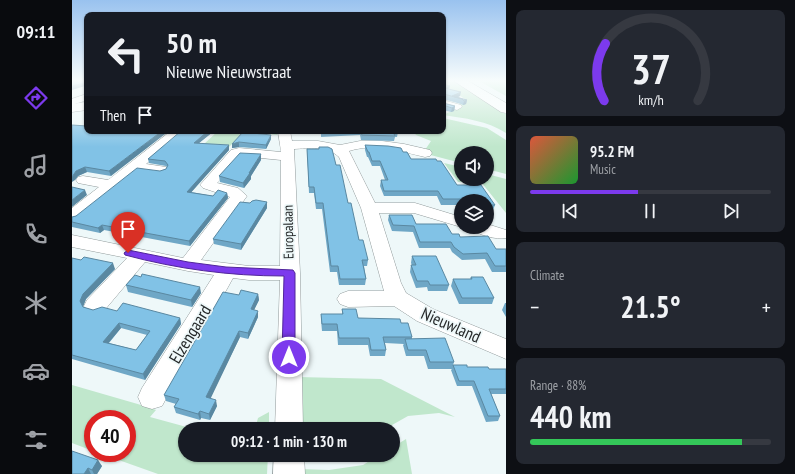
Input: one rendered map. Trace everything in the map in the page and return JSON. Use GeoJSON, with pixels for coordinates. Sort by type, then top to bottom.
{"type":"FeatureCollection","features":[{"type":"Feature","properties":{"kind":"main road"},"geometry":{"type":"LineString","coordinates":[[496,103],[506,109]]}},
{"type":"Feature","properties":{"kind":"main road"},"geometry":{"type":"LineString","coordinates":[[72,108],[84,107]]}},
{"type":"Feature","properties":{"kind":"street"},"geometry":{"type":"LineString","coordinates":[[446,104],[457,107]]}},
{"type":"Feature","properties":{"kind":"street"},"geometry":{"type":"LineString","coordinates":[[72,216],[175,134]]}},
{"type":"Feature","properties":{"kind":"street"},"geometry":{"type":"LineString","coordinates":[[188,265],[239,196],[231,191],[214,188],[208,185],[236,153],[239,152],[278,156],[286,144],[318,145],[339,150],[345,155],[369,208],[391,283],[398,298],[348,299]]}},
{"type":"Feature","properties":{"kind":"street","name":"Europalaan"},"geometry":{"type":"LineString","coordinates":[[286,144],[290,273],[288,422]]}},
{"type":"Feature","properties":{"kind":"street"},"geometry":{"type":"LineString","coordinates":[[339,150],[349,146],[387,145],[425,153]]}},
{"type":"Feature","properties":{"kind":"street"},"geometry":{"type":"LineString","coordinates":[[134,166],[161,170]]}},
{"type":"Feature","properties":{"kind":"street"},"geometry":{"type":"LineString","coordinates":[[77,185],[105,189]]}},
{"type":"Feature","properties":{"kind":"street"},"geometry":{"type":"LineString","coordinates":[[369,208],[415,208],[454,220]]}},
{"type":"Feature","properties":{"kind":"street"},"geometry":{"type":"LineString","coordinates":[[494,232],[500,234]]}},
{"type":"Feature","properties":{"kind":"street"},"geometry":{"type":"LineString","coordinates":[[72,241],[188,265],[226,271],[249,273],[290,273]]}},
{"type":"Feature","properties":{"kind":"street"},"geometry":{"type":"LineString","coordinates":[[95,306],[141,255]]}},
{"type":"Feature","properties":{"kind":"street","name":"Elzengaard"},"geometry":{"type":"LineString","coordinates":[[152,397],[221,283],[226,271]]}},
{"type":"Feature","properties":{"kind":"street","name":"Nieuwland"},"geometry":{"type":"LineString","coordinates":[[398,298],[410,307],[506,349]]}},
{"type":"Feature","properties":{"kind":"street"},"geometry":{"type":"LineString","coordinates":[[289,462],[289,474]]}},
{"type":"Feature","properties":{"kind":"green space"},"geometry":{"type":"Polygon","coordinates":[[[459,103],[489,103],[506,114],[506,133],[484,123],[446,116],[446,114],[460,107],[459,103]]]}},
{"type":"Feature","properties":{"kind":"green space"},"geometry":{"type":"Polygon","coordinates":[[[446,119],[487,128],[506,140],[506,174],[494,171],[494,146],[454,146],[454,161],[423,153],[431,141],[415,134],[446,134],[446,119]]]}},
{"type":"Feature","properties":{"kind":"green space"},"geometry":{"type":"Polygon","coordinates":[[[215,134],[242,134],[229,147],[204,144],[215,134]]]}},
{"type":"Feature","properties":{"kind":"green space"},"geometry":{"type":"Polygon","coordinates":[[[444,163],[454,165],[454,177],[444,163]]]}},
{"type":"Feature","properties":{"kind":"green space"},"geometry":{"type":"Polygon","coordinates":[[[494,176],[506,179],[506,213],[494,198],[494,194],[491,194],[484,186],[494,186],[494,176]]]}},
{"type":"Feature","properties":{"kind":"green space"},"geometry":{"type":"Polygon","coordinates":[[[298,377],[381,379],[455,417],[439,413],[408,416],[397,422],[299,422],[298,377]]]}},
{"type":"Feature","properties":{"kind":"green space"},"geometry":{"type":"Polygon","coordinates":[[[72,385],[148,407],[156,410],[150,417],[178,425],[178,462],[268,462],[267,474],[158,474],[124,462],[136,462],[136,410],[84,410],[84,448],[72,443],[72,385]]]}},
{"type":"Feature","properties":{"kind":"green space"},"geometry":{"type":"Polygon","coordinates":[[[269,412],[269,422],[257,422],[258,418],[269,412]]]}},
{"type":"Feature","properties":{"kind":"green space"},"geometry":{"type":"Polygon","coordinates":[[[406,439],[412,474],[299,474],[299,469],[329,470],[363,465],[368,462],[400,462],[400,443],[406,439]]]}},
{"type":"Feature","properties":{"kind":"building"},"geometry":{"type":"Polygon","coordinates":[[[446,104],[455,106],[452,108],[446,106],[446,104]]]}},
{"type":"Feature","properties":{"kind":"building"},"geometry":{"type":"Polygon","coordinates":[[[72,125],[84,126],[84,134],[158,134],[109,171],[85,167],[76,171],[72,177],[72,125]]]}},
{"type":"Feature","properties":{"kind":"building"},"geometry":{"type":"Polygon","coordinates":[[[177,134],[204,134],[194,143],[229,145],[187,192],[213,196],[218,190],[227,193],[189,241],[102,225],[98,228],[72,222],[72,217],[76,216],[137,168],[160,171],[166,169],[168,165],[165,161],[148,159],[177,134]]]}},
{"type":"Feature","properties":{"kind":"building"},"geometry":{"type":"Polygon","coordinates":[[[241,134],[271,135],[266,145],[239,142],[232,144],[241,134]]]}},
{"type":"Feature","properties":{"kind":"building"},"geometry":{"type":"Polygon","coordinates":[[[394,134],[395,136],[362,135],[394,134]]]}},
{"type":"Feature","properties":{"kind":"building"},"geometry":{"type":"Polygon","coordinates":[[[365,145],[388,146],[401,148],[403,152],[407,152],[411,159],[436,159],[437,161],[441,161],[454,180],[454,186],[482,186],[487,194],[454,194],[454,199],[443,199],[438,191],[384,191],[381,180],[388,180],[380,161],[372,161],[365,145]]]}},
{"type":"Feature","properties":{"kind":"building"},"geometry":{"type":"Polygon","coordinates":[[[319,147],[328,147],[332,149],[336,165],[340,165],[348,203],[351,203],[359,240],[363,240],[368,260],[362,260],[366,279],[340,279],[338,266],[331,266],[323,203],[316,203],[314,187],[309,187],[307,149],[319,149],[319,147]]]}},
{"type":"Feature","properties":{"kind":"building"},"geometry":{"type":"Polygon","coordinates":[[[240,153],[261,154],[243,183],[219,176],[240,153]]]}},
{"type":"Feature","properties":{"kind":"building"},"geometry":{"type":"Polygon","coordinates":[[[72,187],[85,190],[72,200],[72,187]]]}},
{"type":"Feature","properties":{"kind":"building"},"geometry":{"type":"Polygon","coordinates":[[[256,200],[267,202],[241,244],[213,239],[240,202],[250,203],[256,200]]]}},
{"type":"Feature","properties":{"kind":"building"},"geometry":{"type":"Polygon","coordinates":[[[389,215],[412,215],[416,224],[446,224],[452,234],[459,234],[460,237],[488,236],[496,249],[506,249],[506,266],[495,266],[487,253],[463,254],[454,247],[451,242],[420,242],[414,226],[393,225],[389,215]]]}},
{"type":"Feature","properties":{"kind":"building"},"geometry":{"type":"Polygon","coordinates":[[[412,256],[436,256],[449,285],[430,285],[428,281],[417,281],[411,265],[416,265],[412,256]]]}},
{"type":"Feature","properties":{"kind":"building"},"geometry":{"type":"Polygon","coordinates":[[[84,257],[113,263],[83,294],[80,301],[83,307],[93,310],[102,307],[117,311],[123,303],[180,318],[143,374],[72,355],[72,258],[81,260],[84,257]],[[119,323],[103,342],[136,350],[150,331],[119,323]]]}},
{"type":"Feature","properties":{"kind":"building"},"geometry":{"type":"Polygon","coordinates":[[[142,274],[200,287],[191,300],[126,285],[135,275],[141,277],[142,274]]]}},
{"type":"Feature","properties":{"kind":"building"},"geometry":{"type":"Polygon","coordinates":[[[471,277],[483,277],[494,298],[462,298],[453,279],[472,279],[471,277]]]}},
{"type":"Feature","properties":{"kind":"building"},"geometry":{"type":"Polygon","coordinates":[[[241,290],[258,294],[251,309],[258,311],[248,333],[239,331],[206,397],[216,400],[209,414],[200,411],[198,414],[174,407],[179,399],[164,395],[223,292],[239,295],[241,290]]]}},
{"type":"Feature","properties":{"kind":"building"},"geometry":{"type":"Polygon","coordinates":[[[342,309],[356,309],[358,318],[400,319],[401,323],[408,323],[412,337],[383,337],[386,350],[371,350],[369,338],[339,338],[337,324],[322,324],[321,314],[343,314],[342,309]]]}},
{"type":"Feature","properties":{"kind":"building"},"geometry":{"type":"Polygon","coordinates":[[[445,338],[454,362],[430,362],[426,350],[408,350],[405,339],[445,338]]]}},
{"type":"Feature","properties":{"kind":"building"},"geometry":{"type":"Polygon","coordinates":[[[453,365],[488,367],[489,369],[506,369],[506,389],[489,389],[500,416],[488,416],[474,381],[459,381],[453,365]]]}},
{"type":"Feature","properties":{"kind":"building"},"geometry":{"type":"Polygon","coordinates":[[[72,451],[84,455],[84,462],[97,462],[92,470],[88,468],[84,474],[72,474],[72,451]]]}},
{"type":"Feature","properties":{"kind":"route"},"geometry":{"type":"LineString","coordinates":[[128,253],[226,271],[249,273],[290,273],[289,357]]}}]}
